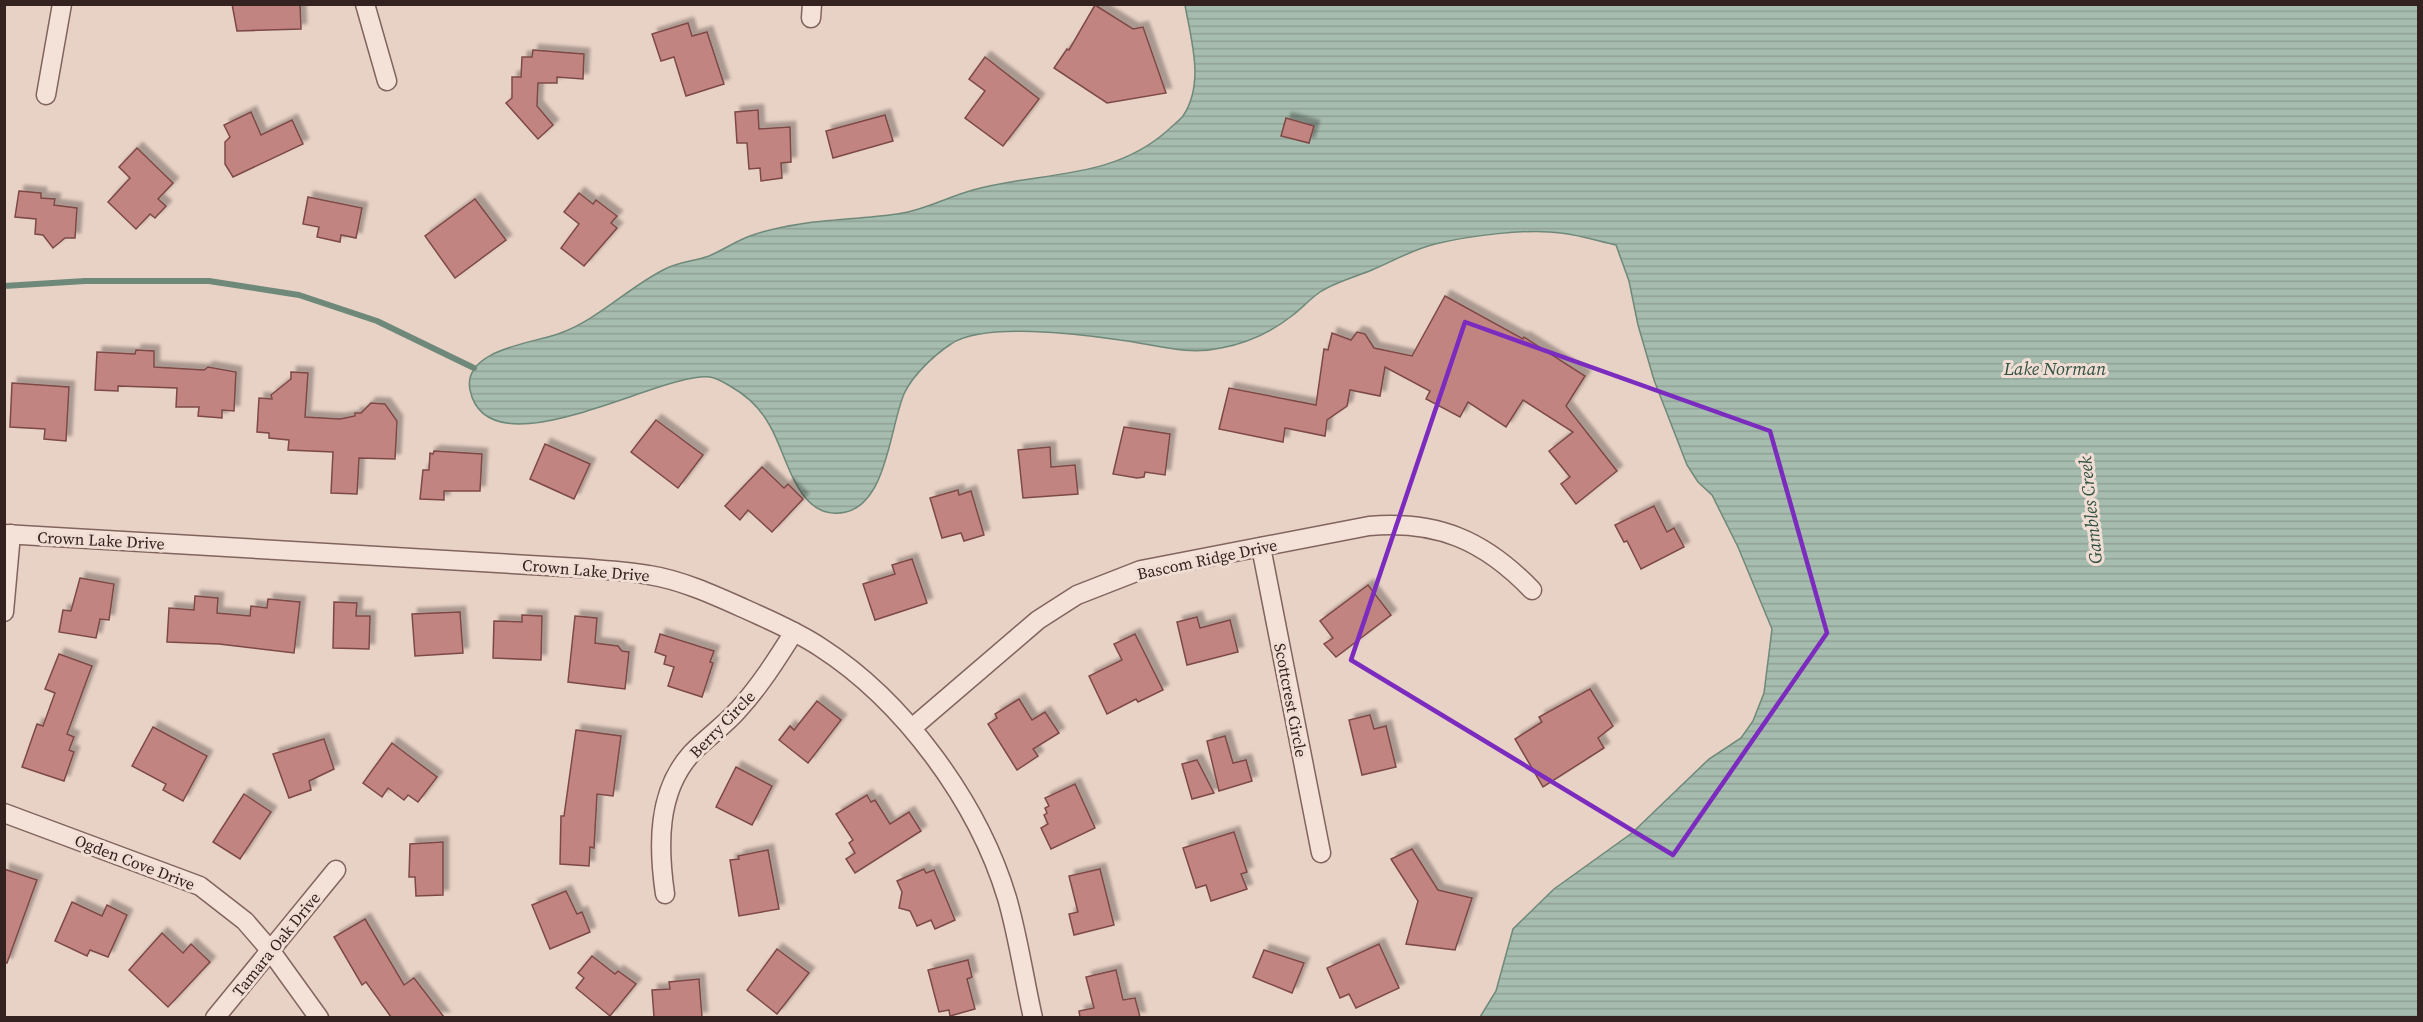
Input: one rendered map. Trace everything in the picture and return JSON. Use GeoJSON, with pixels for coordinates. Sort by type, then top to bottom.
{"type":"FeatureCollection","features":[{"type":"Feature","properties":{"kind":"street"},"geometry":{"type":"LineString","coordinates":[[46,95],[62,4]]}},
{"type":"Feature","properties":{"kind":"street"},"geometry":{"type":"LineString","coordinates":[[365,4],[387,81]]}},
{"type":"Feature","properties":{"kind":"street","name":"Bascom Ridge Drive"},"geometry":{"type":"LineString","coordinates":[[912,728],[1038,620],[1077,595],[1141,570],[1369,526],[1395,524],[1442,531],[1469,541],[1495,556],[1532,591]]}},
{"type":"Feature","properties":{"kind":"street"},"geometry":{"type":"LineString","coordinates":[[4,612],[8,534]]}},
{"type":"Feature","properties":{"kind":"street","name":"Crown Lake Drive"},"geometry":{"type":"LineString","coordinates":[[8,534],[569,567],[651,575],[709,593],[794,632],[850,668],[912,728],[958,792],[993,861],[1007,898],[1033,1017]]}},
{"type":"Feature","properties":{"kind":"street","name":"Scottcrest Circle"},"geometry":{"type":"LineString","coordinates":[[1261,547],[1321,853]]}},
{"type":"Feature","properties":{"kind":"street","name":"Berry Circle"},"geometry":{"type":"LineString","coordinates":[[665,894],[660,836],[665,808],[675,780],[689,756],[737,712],[758,688],[794,632]]}},
{"type":"Feature","properties":{"kind":"street","name":"Ogden Cove Drive"},"geometry":{"type":"LineString","coordinates":[[4,813],[200,886],[244,921],[270,950],[319,1017]]}},
{"type":"Feature","properties":{"kind":"street","name":"Tamara Oak Drive"},"geometry":{"type":"LineString","coordinates":[[215,1017],[336,870]]}},
{"type":"Feature","properties":{"kind":"highlighted area"},"geometry":{"type":"Polygon","coordinates":[[[1465,322],[1770,431],[1827,633],[1673,855],[1351,660],[1465,322]]]}},
{"type":"Feature","properties":{"kind":"water","name":"Lake Norman"},"geometry":{"type":"Polygon","coordinates":[[[1185,5],[2418,5],[2418,1017],[1480,1017],[1496,991],[1513,929],[1554,889],[1632,833],[1709,759],[1741,738],[1753,721],[1764,693],[1772,629],[1738,547],[1712,495],[1698,482],[1687,465],[1654,380],[1638,325],[1629,281],[1616,245],[1568,234],[1532,231],[1464,238],[1427,246],[1326,288],[1285,321],[1259,336],[1231,346],[1208,350],[1183,350],[1103,338],[1032,331],[985,333],[966,337],[951,344],[938,354],[912,380],[899,408],[879,479],[860,505],[846,512],[829,513],[816,507],[805,498],[762,414],[742,394],[726,383],[710,377],[686,379],[578,414],[541,422],[508,423],[483,414],[470,390],[470,376],[487,357],[501,350],[573,328],[665,269],[709,256],[740,240],[768,230],[804,223],[907,212],[998,184],[1098,167],[1122,159],[1145,147],[1180,119],[1190,103],[1195,76],[1193,47],[1185,5]]]}},
{"type":"Feature","properties":{"kind":"building"},"geometry":{"type":"Polygon","coordinates":[[[232,4],[300,4],[301,29],[237,31],[232,4]]]}},
{"type":"Feature","properties":{"kind":"building"},"geometry":{"type":"Polygon","coordinates":[[[1095,5],[1133,29],[1143,27],[1166,93],[1107,103],[1054,68],[1067,49],[1069,50],[1095,5]]]}},
{"type":"Feature","properties":{"kind":"building"},"geometry":{"type":"Polygon","coordinates":[[[688,23],[692,36],[707,32],[724,84],[686,96],[674,57],[661,61],[652,34],[688,23]]]}},
{"type":"Feature","properties":{"kind":"building"},"geometry":{"type":"Polygon","coordinates":[[[533,50],[584,54],[583,79],[557,77],[557,83],[538,83],[537,106],[553,125],[538,139],[506,103],[512,98],[512,77],[521,77],[522,57],[532,57],[533,50]]]}},
{"type":"Feature","properties":{"kind":"building"},"geometry":{"type":"Polygon","coordinates":[[[985,57],[1039,99],[1003,146],[965,118],[985,91],[969,79],[985,57]]]}},
{"type":"Feature","properties":{"kind":"building"},"geometry":{"type":"Polygon","coordinates":[[[758,110],[759,129],[790,127],[791,162],[781,163],[782,178],[761,181],[760,168],[749,169],[747,143],[737,143],[735,112],[758,110]]]}},
{"type":"Feature","properties":{"kind":"building"},"geometry":{"type":"Polygon","coordinates":[[[251,112],[261,135],[292,120],[303,144],[233,177],[225,164],[225,142],[230,137],[224,125],[251,112]]]}},
{"type":"Feature","properties":{"kind":"building"},"geometry":{"type":"Polygon","coordinates":[[[885,115],[893,141],[833,158],[826,131],[885,115]]]}},
{"type":"Feature","properties":{"kind":"building"},"geometry":{"type":"Polygon","coordinates":[[[1286,118],[1314,126],[1309,143],[1281,136],[1286,118]]]}},
{"type":"Feature","properties":{"kind":"building"},"geometry":{"type":"Polygon","coordinates":[[[137,148],[173,183],[158,199],[166,206],[155,218],[150,214],[136,229],[108,202],[130,178],[119,167],[137,148]]]}},
{"type":"Feature","properties":{"kind":"building"},"geometry":{"type":"Polygon","coordinates":[[[19,191],[41,193],[41,198],[55,199],[54,205],[77,208],[75,238],[65,238],[53,248],[43,235],[35,234],[36,219],[15,217],[19,191]]]}},
{"type":"Feature","properties":{"kind":"building"},"geometry":{"type":"Polygon","coordinates":[[[579,193],[593,204],[596,200],[617,216],[611,223],[617,228],[584,266],[561,248],[579,224],[564,212],[579,193]]]}},
{"type":"Feature","properties":{"kind":"building"},"geometry":{"type":"Polygon","coordinates":[[[308,197],[362,208],[356,238],[341,235],[340,242],[317,237],[319,227],[303,224],[308,197]]]}},
{"type":"Feature","properties":{"kind":"building"},"geometry":{"type":"Polygon","coordinates":[[[475,199],[506,240],[455,278],[425,236],[475,199]]]}},
{"type":"Feature","properties":{"kind":"building"},"geometry":{"type":"Polygon","coordinates":[[[1445,296],[1523,339],[1524,337],[1585,376],[1566,406],[1617,471],[1576,504],[1561,484],[1570,477],[1549,451],[1573,432],[1523,400],[1506,427],[1468,402],[1460,417],[1426,399],[1430,391],[1385,367],[1380,396],[1350,390],[1347,406],[1327,420],[1325,436],[1285,428],[1283,442],[1219,429],[1229,388],[1316,405],[1324,349],[1328,350],[1332,333],[1351,340],[1357,332],[1365,334],[1374,348],[1412,356],[1445,296]]]}},
{"type":"Feature","properties":{"kind":"building"},"geometry":{"type":"Polygon","coordinates":[[[136,350],[154,351],[154,367],[204,370],[208,367],[236,372],[234,411],[222,410],[222,418],[198,416],[199,407],[176,407],[177,388],[118,386],[118,391],[95,390],[97,352],[135,354],[136,350]]]}},
{"type":"Feature","properties":{"kind":"building"},"geometry":{"type":"Polygon","coordinates":[[[291,372],[308,373],[305,417],[340,419],[355,416],[355,413],[361,413],[371,403],[385,404],[397,421],[395,459],[359,458],[357,494],[331,493],[333,452],[288,450],[289,440],[269,438],[269,433],[257,432],[259,398],[272,399],[271,395],[291,379],[291,372]]]}},
{"type":"Feature","properties":{"kind":"building"},"geometry":{"type":"Polygon","coordinates":[[[12,383],[69,387],[66,441],[44,439],[45,429],[10,427],[12,383]]]}},
{"type":"Feature","properties":{"kind":"building"},"geometry":{"type":"Polygon","coordinates":[[[656,420],[703,455],[678,488],[631,452],[656,420]]]}},
{"type":"Feature","properties":{"kind":"building"},"geometry":{"type":"Polygon","coordinates":[[[1124,427],[1170,434],[1165,475],[1145,472],[1144,477],[1137,478],[1113,474],[1124,427]]]}},
{"type":"Feature","properties":{"kind":"building"},"geometry":{"type":"Polygon","coordinates":[[[545,444],[590,464],[574,499],[530,479],[545,444]]]}},
{"type":"Feature","properties":{"kind":"building"},"geometry":{"type":"Polygon","coordinates":[[[1050,447],[1051,467],[1075,465],[1078,494],[1023,498],[1018,450],[1050,447]]]}},
{"type":"Feature","properties":{"kind":"building"},"geometry":{"type":"Polygon","coordinates":[[[434,451],[482,454],[480,491],[444,491],[444,500],[420,499],[423,470],[429,470],[430,453],[433,454],[434,451]]]}},
{"type":"Feature","properties":{"kind":"building"},"geometry":{"type":"Polygon","coordinates":[[[762,467],[784,488],[788,484],[803,499],[772,532],[748,510],[740,520],[725,506],[762,467]]]}},
{"type":"Feature","properties":{"kind":"building"},"geometry":{"type":"Polygon","coordinates":[[[958,490],[959,495],[971,491],[984,535],[964,541],[961,533],[942,538],[930,498],[958,490]]]}},
{"type":"Feature","properties":{"kind":"building"},"geometry":{"type":"Polygon","coordinates":[[[1654,506],[1667,532],[1674,528],[1684,547],[1641,569],[1627,541],[1624,542],[1615,525],[1654,506]]]}},
{"type":"Feature","properties":{"kind":"building"},"geometry":{"type":"Polygon","coordinates":[[[912,559],[927,603],[875,620],[863,584],[895,574],[892,565],[912,559]]]}},
{"type":"Feature","properties":{"kind":"building"},"geometry":{"type":"Polygon","coordinates":[[[80,578],[114,584],[109,620],[100,619],[96,638],[59,632],[63,610],[71,611],[80,578]]]}},
{"type":"Feature","properties":{"kind":"building"},"geometry":{"type":"Polygon","coordinates":[[[1368,585],[1391,615],[1336,657],[1324,644],[1333,638],[1320,621],[1368,585]]]}},
{"type":"Feature","properties":{"kind":"building"},"geometry":{"type":"Polygon","coordinates":[[[195,596],[218,598],[217,613],[250,616],[251,606],[267,608],[268,599],[300,602],[294,653],[219,644],[167,642],[169,608],[194,610],[195,596]]]}},
{"type":"Feature","properties":{"kind":"building"},"geometry":{"type":"Polygon","coordinates":[[[334,602],[357,603],[356,616],[370,616],[369,649],[333,648],[334,602]]]}},
{"type":"Feature","properties":{"kind":"building"},"geometry":{"type":"Polygon","coordinates":[[[460,612],[463,653],[415,656],[412,614],[460,612]]]}},
{"type":"Feature","properties":{"kind":"building"},"geometry":{"type":"Polygon","coordinates":[[[522,615],[542,616],[541,660],[493,658],[494,621],[522,622],[522,615]]]}},
{"type":"Feature","properties":{"kind":"building"},"geometry":{"type":"Polygon","coordinates":[[[575,616],[597,618],[595,643],[618,646],[622,651],[629,652],[625,689],[568,682],[575,616]]]}},
{"type":"Feature","properties":{"kind":"building"},"geometry":{"type":"Polygon","coordinates":[[[1197,617],[1200,628],[1230,620],[1238,652],[1187,665],[1177,622],[1197,617]]]}},
{"type":"Feature","properties":{"kind":"building"},"geometry":{"type":"Polygon","coordinates":[[[660,634],[714,651],[710,662],[713,663],[702,697],[668,686],[674,667],[664,664],[666,656],[655,652],[660,634]]]}},
{"type":"Feature","properties":{"kind":"building"},"geometry":{"type":"Polygon","coordinates":[[[1135,634],[1163,690],[1138,702],[1136,699],[1107,714],[1089,676],[1122,660],[1114,644],[1135,634]]]}},
{"type":"Feature","properties":{"kind":"building"},"geometry":{"type":"Polygon","coordinates":[[[59,654],[92,666],[67,734],[74,737],[69,750],[74,752],[64,781],[22,767],[37,724],[43,726],[55,693],[45,689],[59,654]]]}},
{"type":"Feature","properties":{"kind":"building"},"geometry":{"type":"Polygon","coordinates":[[[1590,689],[1613,726],[1598,738],[1604,748],[1543,787],[1515,739],[1542,722],[1539,717],[1590,689]]]}},
{"type":"Feature","properties":{"kind":"building"},"geometry":{"type":"Polygon","coordinates":[[[1019,699],[1032,720],[1045,712],[1059,733],[1033,749],[1038,756],[1017,770],[988,724],[997,718],[995,714],[1019,699]]]}},
{"type":"Feature","properties":{"kind":"building"},"geometry":{"type":"Polygon","coordinates":[[[817,701],[841,720],[808,763],[779,740],[790,726],[794,730],[817,701]]]}},
{"type":"Feature","properties":{"kind":"building"},"geometry":{"type":"Polygon","coordinates":[[[1370,715],[1374,729],[1386,726],[1396,767],[1362,775],[1349,720],[1370,715]]]}},
{"type":"Feature","properties":{"kind":"building"},"geometry":{"type":"Polygon","coordinates":[[[153,727],[207,756],[183,801],[163,790],[166,784],[132,766],[153,727]]]}},
{"type":"Feature","properties":{"kind":"building"},"geometry":{"type":"Polygon","coordinates":[[[576,730],[621,736],[613,796],[597,794],[594,848],[590,847],[589,866],[560,864],[561,816],[564,816],[576,730]]]}},
{"type":"Feature","properties":{"kind":"building"},"geometry":{"type":"Polygon","coordinates":[[[1225,736],[1233,763],[1246,760],[1252,781],[1219,791],[1207,741],[1225,736]]]}},
{"type":"Feature","properties":{"kind":"building"},"geometry":{"type":"Polygon","coordinates":[[[324,739],[334,769],[309,781],[311,790],[289,798],[273,754],[324,739]]]}},
{"type":"Feature","properties":{"kind":"building"},"geometry":{"type":"Polygon","coordinates":[[[392,743],[437,777],[418,802],[408,795],[404,800],[388,788],[382,797],[363,783],[392,743]]]}},
{"type":"Feature","properties":{"kind":"building"},"geometry":{"type":"Polygon","coordinates":[[[1197,760],[1214,793],[1192,799],[1182,764],[1197,760]]]}},
{"type":"Feature","properties":{"kind":"building"},"geometry":{"type":"Polygon","coordinates":[[[736,767],[772,786],[752,825],[716,807],[736,767]]]}},
{"type":"Feature","properties":{"kind":"building"},"geometry":{"type":"Polygon","coordinates":[[[1075,784],[1095,828],[1051,849],[1041,828],[1048,824],[1044,815],[1047,813],[1045,808],[1049,806],[1045,798],[1075,784]]]}},
{"type":"Feature","properties":{"kind":"building"},"geometry":{"type":"Polygon","coordinates":[[[244,794],[271,812],[240,859],[213,842],[244,794]]]}},
{"type":"Feature","properties":{"kind":"building"},"geometry":{"type":"Polygon","coordinates":[[[867,795],[871,802],[875,800],[890,824],[909,812],[921,831],[855,873],[846,859],[855,853],[849,843],[853,840],[836,814],[867,795]]]}},
{"type":"Feature","properties":{"kind":"building"},"geometry":{"type":"Polygon","coordinates":[[[1234,832],[1247,872],[1241,874],[1247,889],[1211,901],[1206,885],[1196,888],[1183,848],[1234,832]]]}},
{"type":"Feature","properties":{"kind":"building"},"geometry":{"type":"Polygon","coordinates":[[[443,842],[443,895],[416,896],[415,877],[409,877],[410,844],[443,842]]]}},
{"type":"Feature","properties":{"kind":"building"},"geometry":{"type":"Polygon","coordinates":[[[1412,849],[1438,890],[1472,898],[1455,950],[1406,944],[1418,901],[1391,859],[1412,849]]]}},
{"type":"Feature","properties":{"kind":"building"},"geometry":{"type":"Polygon","coordinates":[[[768,850],[779,909],[739,916],[730,860],[739,859],[738,856],[768,850]]]}},
{"type":"Feature","properties":{"kind":"building"},"geometry":{"type":"Polygon","coordinates":[[[4,869],[37,880],[7,963],[4,963],[4,869]]]}},
{"type":"Feature","properties":{"kind":"building"},"geometry":{"type":"Polygon","coordinates":[[[924,869],[926,873],[934,870],[955,920],[935,929],[931,920],[917,926],[910,911],[899,908],[902,892],[897,881],[924,869]]]}},
{"type":"Feature","properties":{"kind":"building"},"geometry":{"type":"Polygon","coordinates":[[[1100,869],[1114,925],[1074,935],[1069,914],[1078,912],[1069,876],[1100,869]]]}},
{"type":"Feature","properties":{"kind":"building"},"geometry":{"type":"Polygon","coordinates":[[[566,891],[577,914],[582,912],[590,932],[550,949],[532,905],[566,891]]]}},
{"type":"Feature","properties":{"kind":"building"},"geometry":{"type":"Polygon","coordinates":[[[72,902],[102,916],[107,905],[127,915],[108,957],[90,950],[87,956],[55,941],[72,902]]]}},
{"type":"Feature","properties":{"kind":"building"},"geometry":{"type":"Polygon","coordinates":[[[365,919],[404,985],[414,978],[444,1017],[391,1017],[366,982],[362,985],[334,937],[365,919]]]}},
{"type":"Feature","properties":{"kind":"building"},"geometry":{"type":"Polygon","coordinates":[[[162,933],[183,953],[191,944],[210,962],[168,1007],[129,970],[162,933]]]}},
{"type":"Feature","properties":{"kind":"building"},"geometry":{"type":"Polygon","coordinates":[[[1379,944],[1399,988],[1356,1008],[1349,994],[1340,998],[1327,968],[1379,944]]]}},
{"type":"Feature","properties":{"kind":"building"},"geometry":{"type":"Polygon","coordinates":[[[777,949],[809,973],[777,1014],[747,990],[777,949]]]}},
{"type":"Feature","properties":{"kind":"building"},"geometry":{"type":"Polygon","coordinates":[[[1264,950],[1304,963],[1292,993],[1253,977],[1264,950]]]}},
{"type":"Feature","properties":{"kind":"building"},"geometry":{"type":"Polygon","coordinates":[[[592,956],[615,974],[618,971],[636,984],[610,1016],[576,988],[584,978],[578,973],[592,956]]]}},
{"type":"Feature","properties":{"kind":"building"},"geometry":{"type":"Polygon","coordinates":[[[968,960],[972,977],[967,979],[975,1009],[950,1016],[949,1010],[939,1012],[928,970],[968,960]]]}},
{"type":"Feature","properties":{"kind":"building"},"geometry":{"type":"Polygon","coordinates":[[[1116,970],[1123,1000],[1135,998],[1140,1017],[1080,1017],[1079,1011],[1094,1008],[1086,977],[1116,970]]]}},
{"type":"Feature","properties":{"kind":"building"},"geometry":{"type":"Polygon","coordinates":[[[699,979],[702,1017],[654,1017],[652,990],[670,989],[669,982],[699,979]]]}},
{"type":"Feature","properties":{"kind":"waterway"},"geometry":{"type":"LineString","coordinates":[[4,286],[85,281],[209,281],[299,295],[377,321],[474,368]]}},
{"type":"Feature","properties":{"kind":"water label","name":"Gambles Creek"},"geometry":{"type":"Point","coordinates":[2090,510]}}]}
